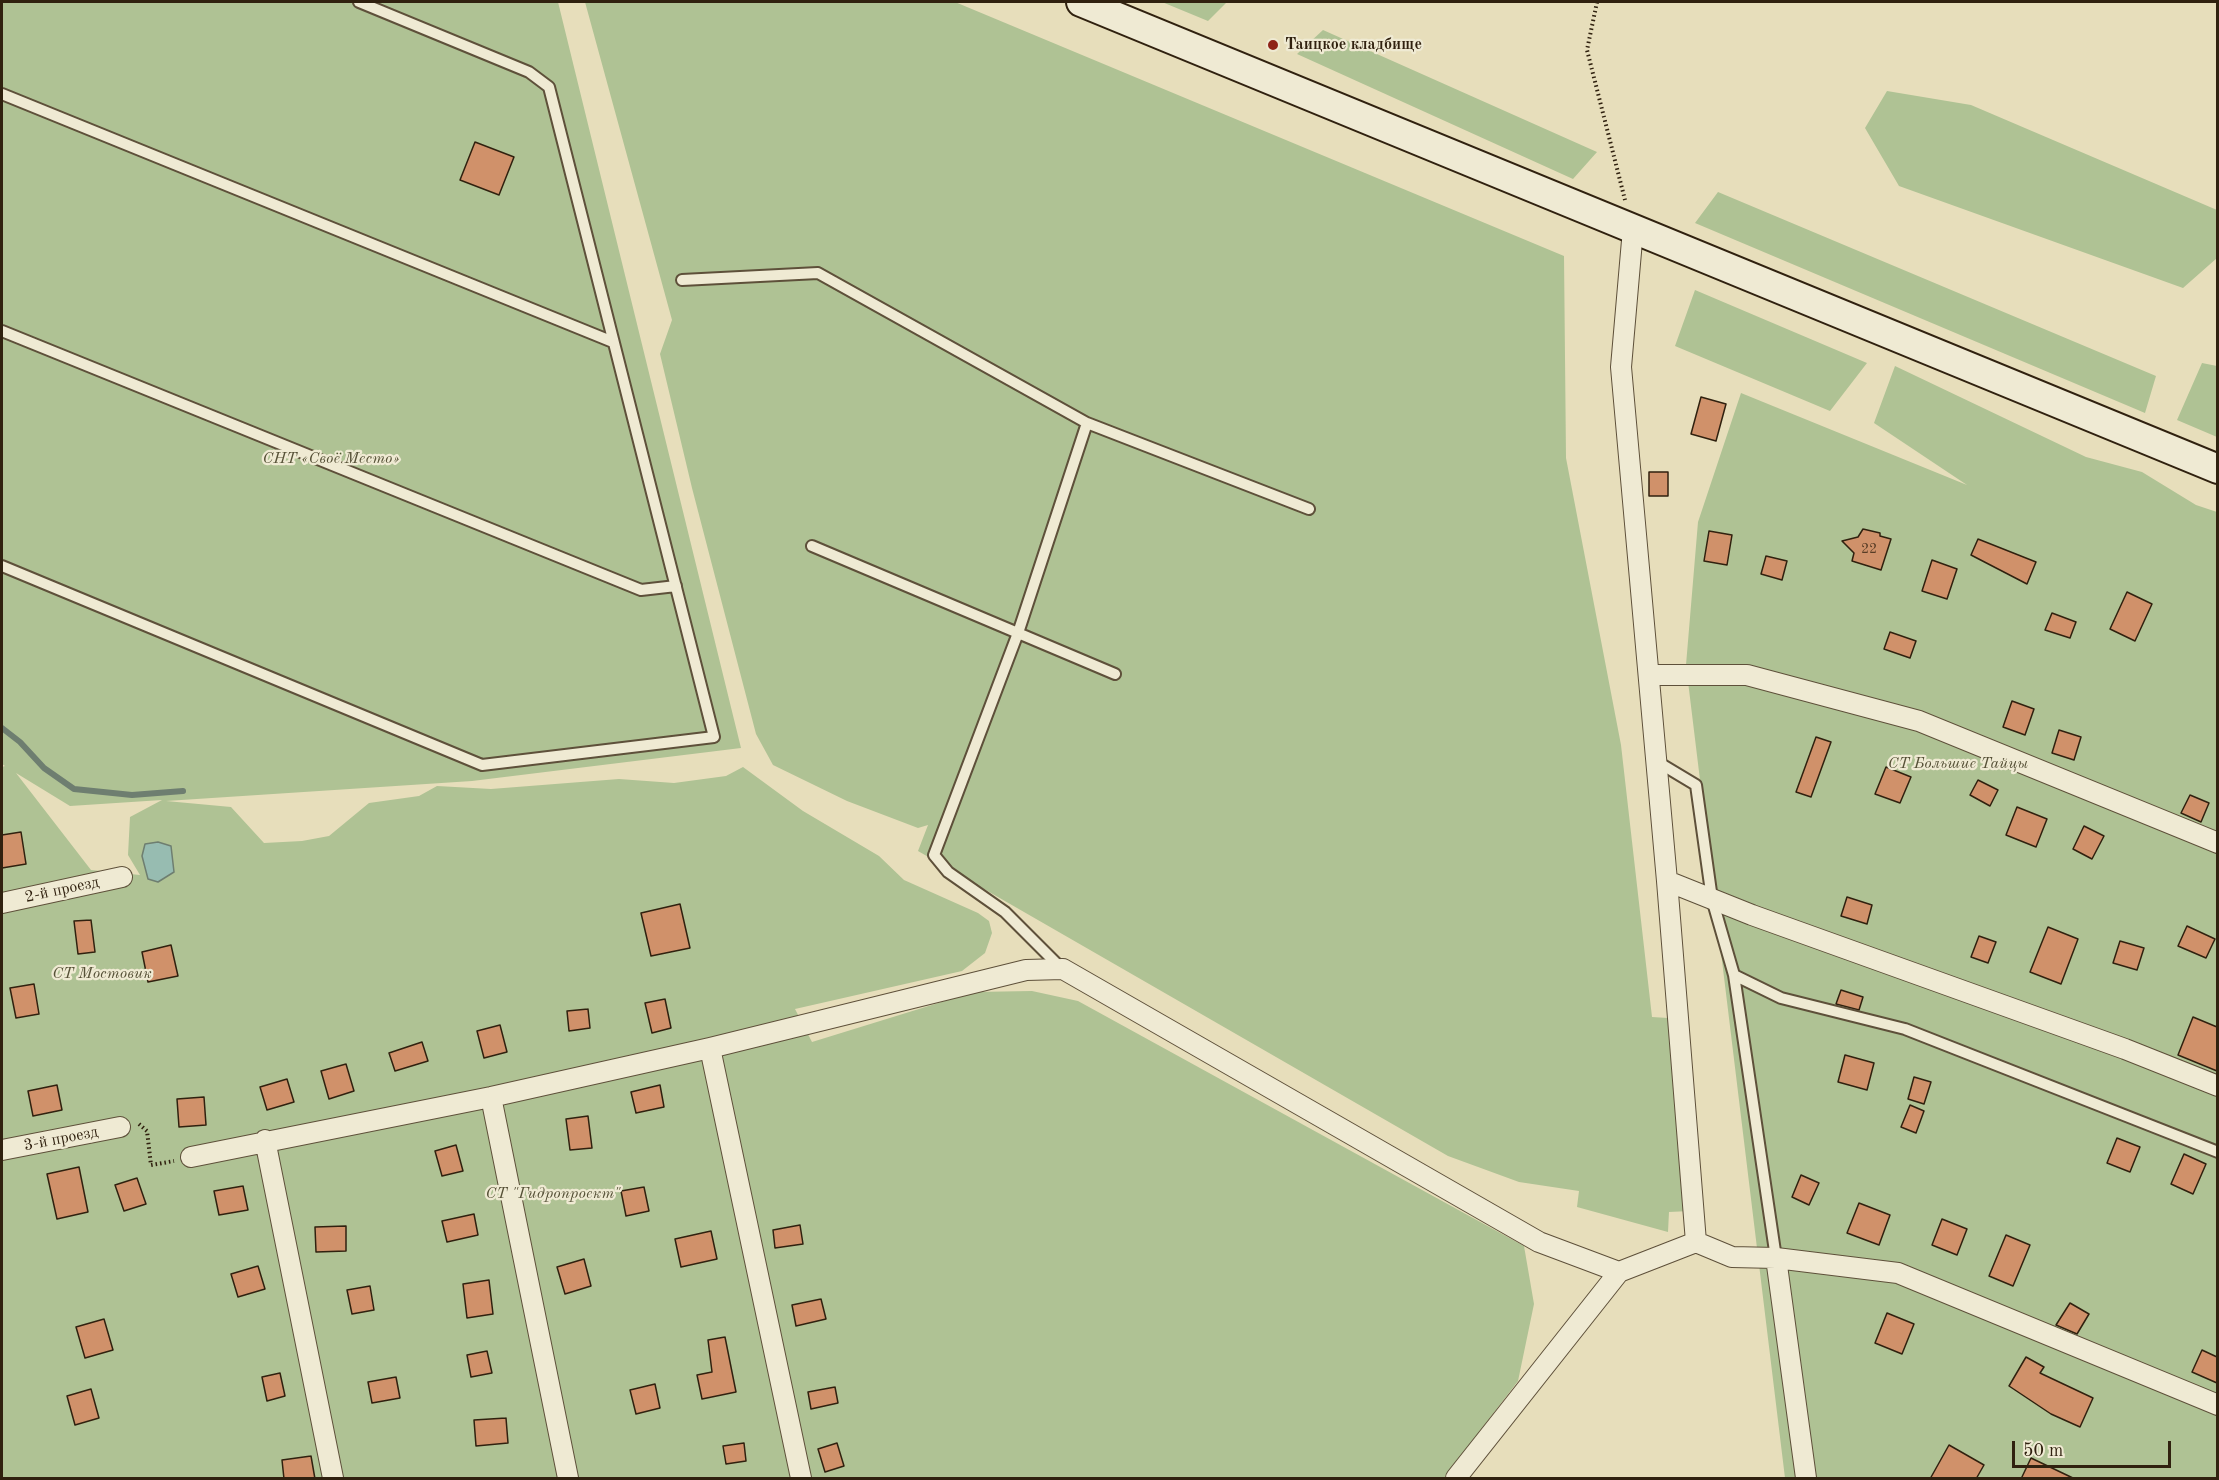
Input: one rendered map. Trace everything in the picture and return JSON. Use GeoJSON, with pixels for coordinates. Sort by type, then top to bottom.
{"type":"FeatureCollection","features":[{"type":"Feature","properties":{"kind":"main road"},"geometry":{"type":"LineString","coordinates":[[1081,2],[2217,469]]}},
{"type":"Feature","properties":{"kind":"street"},"geometry":{"type":"LineString","coordinates":[[1633,229],[1621,367],[1667,881],[1696,1242]]}},
{"type":"Feature","properties":{"kind":"street"},"geometry":{"type":"LineString","coordinates":[[1649,675],[1747,675],[1919,721],[2217,843]]}},
{"type":"Feature","properties":{"kind":"street","name":"2-й проезд"},"geometry":{"type":"LineString","coordinates":[[2,903],[122,877]]}},
{"type":"Feature","properties":{"kind":"street"},"geometry":{"type":"LineString","coordinates":[[1667,881],[2125,1049],[2217,1086]]}},
{"type":"Feature","properties":{"kind":"street"},"geometry":{"type":"LineString","coordinates":[[191,1157],[265,1140],[491,1097],[710,1048],[1026,970],[1063,969],[1539,1242],[1619,1272]]}},
{"type":"Feature","properties":{"kind":"street"},"geometry":{"type":"LineString","coordinates":[[710,1048],[801,1479]]}},
{"type":"Feature","properties":{"kind":"street"},"geometry":{"type":"LineString","coordinates":[[491,1097],[568,1479]]}},
{"type":"Feature","properties":{"kind":"street","name":"3-й проезд"},"geometry":{"type":"LineString","coordinates":[[2,1150],[120,1127]]}},
{"type":"Feature","properties":{"kind":"street"},"geometry":{"type":"LineString","coordinates":[[265,1140],[333,1479]]}},
{"type":"Feature","properties":{"kind":"street"},"geometry":{"type":"LineString","coordinates":[[1456,1479],[1619,1272],[1696,1242],[1732,1257],[1776,1258],[1898,1273],[2217,1405]]}},
{"type":"Feature","properties":{"kind":"street"},"geometry":{"type":"LineString","coordinates":[[1776,1258],[1806,1479]]}},
{"type":"Feature","properties":{"kind":"lane"},"geometry":{"type":"LineString","coordinates":[[2,566],[482,765],[714,737],[549,87],[529,72],[359,2]]}},
{"type":"Feature","properties":{"kind":"lane"},"geometry":{"type":"LineString","coordinates":[[2,94],[613,342]]}},
{"type":"Feature","properties":{"kind":"lane"},"geometry":{"type":"LineString","coordinates":[[682,280],[818,273],[1087,423],[1309,509]]}},
{"type":"Feature","properties":{"kind":"lane"},"geometry":{"type":"LineString","coordinates":[[2,331],[641,590],[676,586]]}},
{"type":"Feature","properties":{"kind":"lane"},"geometry":{"type":"LineString","coordinates":[[1063,969],[1005,912],[948,872],[934,855],[1018,633],[1087,423]]}},
{"type":"Feature","properties":{"kind":"lane"},"geometry":{"type":"LineString","coordinates":[[812,546],[1115,674]]}},
{"type":"Feature","properties":{"kind":"lane"},"geometry":{"type":"LineString","coordinates":[[1656,760],[1696,784],[1712,899],[1734,975],[1776,1258]]}},
{"type":"Feature","properties":{"kind":"lane"},"geometry":{"type":"LineString","coordinates":[[1734,975],[1781,998],[1905,1029],[2217,1152]]}},
{"type":"Feature","properties":{"kind":"path"},"geometry":{"type":"LineString","coordinates":[[1597,2],[1587,50],[1633,229]]}},
{"type":"Feature","properties":{"kind":"path"},"geometry":{"type":"LineString","coordinates":[[120,1127],[139,1124],[147,1131],[151,1165],[191,1157]]}},
{"type":"Feature","properties":{"kind":"green space"},"geometry":{"type":"Polygon","coordinates":[[[2,2],[558,2],[741,748],[472,781],[166,801],[231,807],[264,843],[302,841],[329,836],[369,803],[419,796],[437,786],[491,789],[619,779],[674,783],[726,776],[743,767],[803,811],[879,856],[904,880],[978,913],[989,921],[992,933],[985,953],[962,971],[795,1009],[812,1042],[974,992],[1032,991],[1078,1001],[1524,1246],[1534,1304],[1518,1381],[1444,1478],[2,1478],[2,767],[5,766],[2,764],[2,2]],[[16,773],[91,870],[140,875],[128,855],[130,817],[162,800],[70,806],[16,773]]]}},
{"type":"Feature","properties":{"kind":"green space"},"geometry":{"type":"Polygon","coordinates":[[[585,2],[955,2],[1564,256],[1566,458],[1621,745],[1652,1017],[1668,1018],[1690,1211],[1669,1212],[1668,1232],[1577,1207],[1579,1191],[1519,1182],[1448,1156],[918,851],[928,825],[918,828],[847,801],[773,765],[756,734],[692,488],[660,354],[672,320],[585,2]]]}},
{"type":"Feature","properties":{"kind":"green space"},"geometry":{"type":"Polygon","coordinates":[[[1162,2],[1227,2],[1208,21],[1162,2]]]}},
{"type":"Feature","properties":{"kind":"green space"},"geometry":{"type":"Polygon","coordinates":[[[1323,30],[1597,152],[1573,179],[1297,54],[1323,30]]]}},
{"type":"Feature","properties":{"kind":"green space"},"geometry":{"type":"Polygon","coordinates":[[[1887,91],[1971,105],[2217,210],[2217,258],[2183,288],[1899,186],[1865,128],[1887,91]]]}},
{"type":"Feature","properties":{"kind":"green space"},"geometry":{"type":"Polygon","coordinates":[[[1718,192],[2156,376],[2145,413],[1695,223],[1718,192]]]}},
{"type":"Feature","properties":{"kind":"green space"},"geometry":{"type":"Polygon","coordinates":[[[1695,290],[1867,363],[1830,411],[1675,346],[1695,290]]]}},
{"type":"Feature","properties":{"kind":"green space"},"geometry":{"type":"Polygon","coordinates":[[[2202,363],[2217,366],[2217,437],[2177,420],[2202,363]]]}},
{"type":"Feature","properties":{"kind":"green space","name":"СТ Большие Тайцы"},"geometry":{"type":"Polygon","coordinates":[[[1895,366],[2086,457],[2142,472],[2196,505],[2217,512],[2217,1478],[1785,1478],[1686,665],[1698,522],[1741,393],[1967,485],[1874,423],[1895,366]]]}},
{"type":"Feature","properties":{"kind":"water"},"geometry":{"type":"Polygon","coordinates":[[[158,842],[171,846],[174,872],[158,882],[148,879],[142,856],[145,844],[158,842]]]}},
{"type":"Feature","properties":{"kind":"building"},"geometry":{"type":"Polygon","coordinates":[[[475,142],[514,157],[499,195],[460,180],[475,142]]]}},
{"type":"Feature","properties":{"kind":"building"},"geometry":{"type":"Polygon","coordinates":[[[1701,397],[1726,404],[1716,441],[1691,434],[1701,397]]]}},
{"type":"Feature","properties":{"kind":"building"},"geometry":{"type":"Polygon","coordinates":[[[1649,472],[1668,472],[1668,496],[1649,496],[1649,472]]]}},
{"type":"Feature","properties":{"kind":"building"},"geometry":{"type":"Polygon","coordinates":[[[1863,529],[1880,533],[1880,536],[1891,539],[1881,570],[1852,561],[1854,553],[1842,541],[1858,537],[1863,529]]]}},
{"type":"Feature","properties":{"kind":"building"},"geometry":{"type":"Polygon","coordinates":[[[1709,531],[1732,535],[1727,565],[1704,561],[1709,531]]]}},
{"type":"Feature","properties":{"kind":"building"},"geometry":{"type":"Polygon","coordinates":[[[1978,539],[2036,562],[2027,584],[1971,555],[1978,539]]]}},
{"type":"Feature","properties":{"kind":"building"},"geometry":{"type":"Polygon","coordinates":[[[1766,556],[1787,561],[1782,580],[1761,574],[1766,556]]]}},
{"type":"Feature","properties":{"kind":"building"},"geometry":{"type":"Polygon","coordinates":[[[1932,560],[1957,569],[1947,599],[1922,591],[1932,560]]]}},
{"type":"Feature","properties":{"kind":"building"},"geometry":{"type":"Polygon","coordinates":[[[2127,592],[2152,604],[2135,641],[2110,629],[2127,592]]]}},
{"type":"Feature","properties":{"kind":"building"},"geometry":{"type":"Polygon","coordinates":[[[2052,613],[2076,622],[2070,638],[2045,630],[2052,613]]]}},
{"type":"Feature","properties":{"kind":"building"},"geometry":{"type":"Polygon","coordinates":[[[1890,632],[1916,641],[1910,658],[1884,649],[1890,632]]]}},
{"type":"Feature","properties":{"kind":"building"},"geometry":{"type":"Polygon","coordinates":[[[2012,701],[2034,709],[2025,735],[2003,727],[2012,701]]]}},
{"type":"Feature","properties":{"kind":"building"},"geometry":{"type":"Polygon","coordinates":[[[2059,730],[2081,737],[2074,760],[2052,753],[2059,730]]]}},
{"type":"Feature","properties":{"kind":"building"},"geometry":{"type":"Polygon","coordinates":[[[1816,737],[1831,742],[1811,797],[1796,792],[1816,737]]]}},
{"type":"Feature","properties":{"kind":"building"},"geometry":{"type":"Polygon","coordinates":[[[1886,767],[1911,777],[1900,803],[1875,794],[1886,767]]]}},
{"type":"Feature","properties":{"kind":"building"},"geometry":{"type":"Polygon","coordinates":[[[1978,780],[1998,790],[1990,806],[1970,795],[1978,780]]]}},
{"type":"Feature","properties":{"kind":"building"},"geometry":{"type":"Polygon","coordinates":[[[2190,795],[2209,803],[2201,822],[2181,813],[2190,795]]]}},
{"type":"Feature","properties":{"kind":"building"},"geometry":{"type":"Polygon","coordinates":[[[2017,807],[2047,819],[2036,847],[2006,835],[2017,807]]]}},
{"type":"Feature","properties":{"kind":"building"},"geometry":{"type":"Polygon","coordinates":[[[2084,826],[2104,836],[2092,859],[2073,849],[2084,826]]]}},
{"type":"Feature","properties":{"kind":"building"},"geometry":{"type":"Polygon","coordinates":[[[21,832],[26,864],[2,868],[2,835],[21,832]]]}},
{"type":"Feature","properties":{"kind":"building"},"geometry":{"type":"Polygon","coordinates":[[[1847,897],[1872,905],[1867,924],[1841,916],[1847,897]]]}},
{"type":"Feature","properties":{"kind":"building"},"geometry":{"type":"Polygon","coordinates":[[[680,904],[690,948],[651,956],[641,913],[680,904]]]}},
{"type":"Feature","properties":{"kind":"building"},"geometry":{"type":"Polygon","coordinates":[[[91,920],[95,952],[78,954],[74,921],[91,920]]]}},
{"type":"Feature","properties":{"kind":"building"},"geometry":{"type":"Polygon","coordinates":[[[2187,926],[2215,939],[2206,958],[2178,946],[2187,926]]]}},
{"type":"Feature","properties":{"kind":"building"},"geometry":{"type":"Polygon","coordinates":[[[2048,927],[2078,939],[2061,984],[2030,972],[2048,927]]]}},
{"type":"Feature","properties":{"kind":"building"},"geometry":{"type":"Polygon","coordinates":[[[1979,936],[1996,942],[1988,963],[1971,957],[1979,936]]]}},
{"type":"Feature","properties":{"kind":"building"},"geometry":{"type":"Polygon","coordinates":[[[2120,941],[2144,948],[2137,970],[2113,963],[2120,941]]]}},
{"type":"Feature","properties":{"kind":"building"},"geometry":{"type":"Polygon","coordinates":[[[171,945],[178,976],[148,982],[142,952],[171,945]]]}},
{"type":"Feature","properties":{"kind":"building"},"geometry":{"type":"Polygon","coordinates":[[[34,984],[39,1014],[16,1018],[10,988],[34,984]]]}},
{"type":"Feature","properties":{"kind":"building"},"geometry":{"type":"Polygon","coordinates":[[[1841,990],[1863,997],[1859,1010],[1836,1004],[1841,990]]]}},
{"type":"Feature","properties":{"kind":"building"},"geometry":{"type":"Polygon","coordinates":[[[665,999],[671,1028],[652,1033],[645,1003],[665,999]]]}},
{"type":"Feature","properties":{"kind":"building"},"geometry":{"type":"Polygon","coordinates":[[[588,1009],[590,1028],[569,1031],[567,1011],[588,1009]]]}},
{"type":"Feature","properties":{"kind":"building"},"geometry":{"type":"Polygon","coordinates":[[[2193,1017],[2217,1027],[2217,1071],[2178,1055],[2193,1017]]]}},
{"type":"Feature","properties":{"kind":"building"},"geometry":{"type":"Polygon","coordinates":[[[500,1025],[507,1052],[484,1058],[477,1031],[500,1025]]]}},
{"type":"Feature","properties":{"kind":"building"},"geometry":{"type":"Polygon","coordinates":[[[422,1042],[428,1061],[395,1071],[389,1053],[422,1042]]]}},
{"type":"Feature","properties":{"kind":"building"},"geometry":{"type":"Polygon","coordinates":[[[1845,1055],[1874,1063],[1867,1090],[1838,1082],[1845,1055]]]}},
{"type":"Feature","properties":{"kind":"building"},"geometry":{"type":"Polygon","coordinates":[[[346,1064],[354,1091],[329,1099],[321,1071],[346,1064]]]}},
{"type":"Feature","properties":{"kind":"building"},"geometry":{"type":"Polygon","coordinates":[[[1914,1077],[1931,1082],[1924,1104],[1908,1099],[1914,1077]]]}},
{"type":"Feature","properties":{"kind":"building"},"geometry":{"type":"Polygon","coordinates":[[[287,1079],[294,1102],[267,1110],[260,1087],[287,1079]]]}},
{"type":"Feature","properties":{"kind":"building"},"geometry":{"type":"Polygon","coordinates":[[[57,1085],[62,1110],[33,1116],[28,1091],[57,1085]]]}},
{"type":"Feature","properties":{"kind":"building"},"geometry":{"type":"Polygon","coordinates":[[[660,1085],[664,1107],[636,1113],[631,1092],[660,1085]]]}},
{"type":"Feature","properties":{"kind":"building"},"geometry":{"type":"Polygon","coordinates":[[[204,1097],[206,1125],[179,1127],[177,1099],[204,1097]]]}},
{"type":"Feature","properties":{"kind":"building"},"geometry":{"type":"Polygon","coordinates":[[[1910,1105],[1924,1111],[1916,1133],[1901,1127],[1910,1105]]]}},
{"type":"Feature","properties":{"kind":"building"},"geometry":{"type":"Polygon","coordinates":[[[588,1116],[592,1148],[570,1150],[566,1119],[588,1116]]]}},
{"type":"Feature","properties":{"kind":"building"},"geometry":{"type":"Polygon","coordinates":[[[2117,1138],[2140,1147],[2130,1172],[2107,1163],[2117,1138]]]}},
{"type":"Feature","properties":{"kind":"building"},"geometry":{"type":"Polygon","coordinates":[[[456,1145],[463,1171],[442,1176],[435,1151],[456,1145]]]}},
{"type":"Feature","properties":{"kind":"building"},"geometry":{"type":"Polygon","coordinates":[[[2184,1154],[2206,1164],[2193,1194],[2171,1184],[2184,1154]]]}},
{"type":"Feature","properties":{"kind":"building"},"geometry":{"type":"Polygon","coordinates":[[[79,1167],[88,1212],[57,1219],[47,1174],[79,1167]]]}},
{"type":"Feature","properties":{"kind":"building"},"geometry":{"type":"Polygon","coordinates":[[[1801,1175],[1819,1183],[1809,1205],[1792,1197],[1801,1175]]]}},
{"type":"Feature","properties":{"kind":"building"},"geometry":{"type":"Polygon","coordinates":[[[137,1178],[146,1204],[124,1211],[115,1185],[137,1178]]]}},
{"type":"Feature","properties":{"kind":"building"},"geometry":{"type":"Polygon","coordinates":[[[243,1186],[248,1210],[219,1215],[214,1191],[243,1186]]]}},
{"type":"Feature","properties":{"kind":"building"},"geometry":{"type":"Polygon","coordinates":[[[644,1187],[649,1211],[626,1216],[621,1191],[644,1187]]]}},
{"type":"Feature","properties":{"kind":"building"},"geometry":{"type":"Polygon","coordinates":[[[1859,1203],[1890,1215],[1879,1245],[1847,1233],[1859,1203]]]}},
{"type":"Feature","properties":{"kind":"building"},"geometry":{"type":"Polygon","coordinates":[[[474,1214],[478,1235],[447,1242],[442,1221],[474,1214]]]}},
{"type":"Feature","properties":{"kind":"building"},"geometry":{"type":"Polygon","coordinates":[[[1942,1219],[1967,1229],[1957,1255],[1932,1245],[1942,1219]]]}},
{"type":"Feature","properties":{"kind":"building"},"geometry":{"type":"Polygon","coordinates":[[[800,1225],[803,1244],[775,1248],[773,1230],[800,1225]]]}},
{"type":"Feature","properties":{"kind":"building"},"geometry":{"type":"Polygon","coordinates":[[[346,1226],[346,1251],[316,1252],[315,1227],[346,1226]]]}},
{"type":"Feature","properties":{"kind":"building"},"geometry":{"type":"Polygon","coordinates":[[[711,1231],[717,1259],[681,1267],[675,1239],[711,1231]]]}},
{"type":"Feature","properties":{"kind":"building"},"geometry":{"type":"Polygon","coordinates":[[[2006,1235],[2030,1245],[2013,1286],[1989,1276],[2006,1235]]]}},
{"type":"Feature","properties":{"kind":"building"},"geometry":{"type":"Polygon","coordinates":[[[584,1259],[591,1286],[565,1294],[557,1267],[584,1259]]]}},
{"type":"Feature","properties":{"kind":"building"},"geometry":{"type":"Polygon","coordinates":[[[258,1266],[265,1289],[238,1297],[231,1274],[258,1266]]]}},
{"type":"Feature","properties":{"kind":"building"},"geometry":{"type":"Polygon","coordinates":[[[489,1280],[493,1314],[467,1318],[463,1284],[489,1280]]]}},
{"type":"Feature","properties":{"kind":"building"},"geometry":{"type":"Polygon","coordinates":[[[370,1286],[374,1310],[352,1314],[347,1290],[370,1286]]]}},
{"type":"Feature","properties":{"kind":"building"},"geometry":{"type":"Polygon","coordinates":[[[821,1299],[826,1319],[796,1326],[792,1305],[821,1299]]]}},
{"type":"Feature","properties":{"kind":"building"},"geometry":{"type":"Polygon","coordinates":[[[2070,1303],[2089,1314],[2077,1334],[2056,1325],[2070,1303]]]}},
{"type":"Feature","properties":{"kind":"building"},"geometry":{"type":"Polygon","coordinates":[[[1887,1313],[1914,1324],[1902,1354],[1875,1343],[1887,1313]]]}},
{"type":"Feature","properties":{"kind":"building"},"geometry":{"type":"Polygon","coordinates":[[[104,1319],[113,1350],[85,1358],[76,1327],[104,1319]]]}},
{"type":"Feature","properties":{"kind":"building"},"geometry":{"type":"Polygon","coordinates":[[[725,1337],[736,1392],[702,1399],[697,1375],[712,1372],[708,1340],[725,1337]]]}},
{"type":"Feature","properties":{"kind":"building"},"geometry":{"type":"Polygon","coordinates":[[[2202,1350],[2217,1357],[2217,1383],[2192,1372],[2202,1350]]]}},
{"type":"Feature","properties":{"kind":"building"},"geometry":{"type":"Polygon","coordinates":[[[487,1351],[492,1373],[471,1377],[467,1355],[487,1351]]]}},
{"type":"Feature","properties":{"kind":"building"},"geometry":{"type":"Polygon","coordinates":[[[2026,1357],[2044,1367],[2040,1373],[2093,1398],[2080,1427],[2051,1414],[2009,1386],[2026,1357]]]}},
{"type":"Feature","properties":{"kind":"building"},"geometry":{"type":"Polygon","coordinates":[[[280,1373],[285,1396],[267,1401],[262,1377],[280,1373]]]}},
{"type":"Feature","properties":{"kind":"building"},"geometry":{"type":"Polygon","coordinates":[[[396,1377],[400,1398],[372,1403],[368,1382],[396,1377]]]}},
{"type":"Feature","properties":{"kind":"building"},"geometry":{"type":"Polygon","coordinates":[[[655,1384],[660,1408],[636,1414],[630,1390],[655,1384]]]}},
{"type":"Feature","properties":{"kind":"building"},"geometry":{"type":"Polygon","coordinates":[[[835,1387],[838,1403],[811,1409],[808,1392],[835,1387]]]}},
{"type":"Feature","properties":{"kind":"building"},"geometry":{"type":"Polygon","coordinates":[[[91,1389],[99,1418],[75,1425],[67,1396],[91,1389]]]}},
{"type":"Feature","properties":{"kind":"building"},"geometry":{"type":"Polygon","coordinates":[[[506,1418],[508,1443],[476,1446],[474,1420],[506,1418]]]}},
{"type":"Feature","properties":{"kind":"building"},"geometry":{"type":"Polygon","coordinates":[[[744,1443],[746,1461],[726,1464],[723,1446],[744,1443]]]}},
{"type":"Feature","properties":{"kind":"building"},"geometry":{"type":"Polygon","coordinates":[[[837,1443],[844,1466],[825,1472],[818,1449],[837,1443]]]}},
{"type":"Feature","properties":{"kind":"building"},"geometry":{"type":"Polygon","coordinates":[[[1949,1445],[1984,1465],[1976,1479],[1930,1479],[1949,1445]]]}},
{"type":"Feature","properties":{"kind":"building"},"geometry":{"type":"Polygon","coordinates":[[[311,1456],[315,1479],[284,1479],[282,1460],[311,1456]]]}},
{"type":"Feature","properties":{"kind":"building"},"geometry":{"type":"Polygon","coordinates":[[[2031,1458],[2075,1479],[2021,1479],[2031,1458]]]}},
{"type":"Feature","properties":{"kind":"waterway"},"geometry":{"type":"LineString","coordinates":[[2,728],[20,742],[44,768],[74,789],[132,795],[183,791]]}},
{"type":"Feature","properties":{"kind":"place","name":"Таицкое кладбище"},"geometry":{"type":"Point","coordinates":[1273,45]}},
{"type":"Feature","properties":{"kind":"park label","name":"СНТ «Своё Место»"},"geometry":{"type":"Point","coordinates":[331,459]}},
{"type":"Feature","properties":{"kind":"park label","name":"СТ Мостовик"},"geometry":{"type":"Point","coordinates":[102,974]}},
{"type":"Feature","properties":{"kind":"park label","name":"СТ \"Гидропроект\""},"geometry":{"type":"Point","coordinates":[553,1194]}}]}
